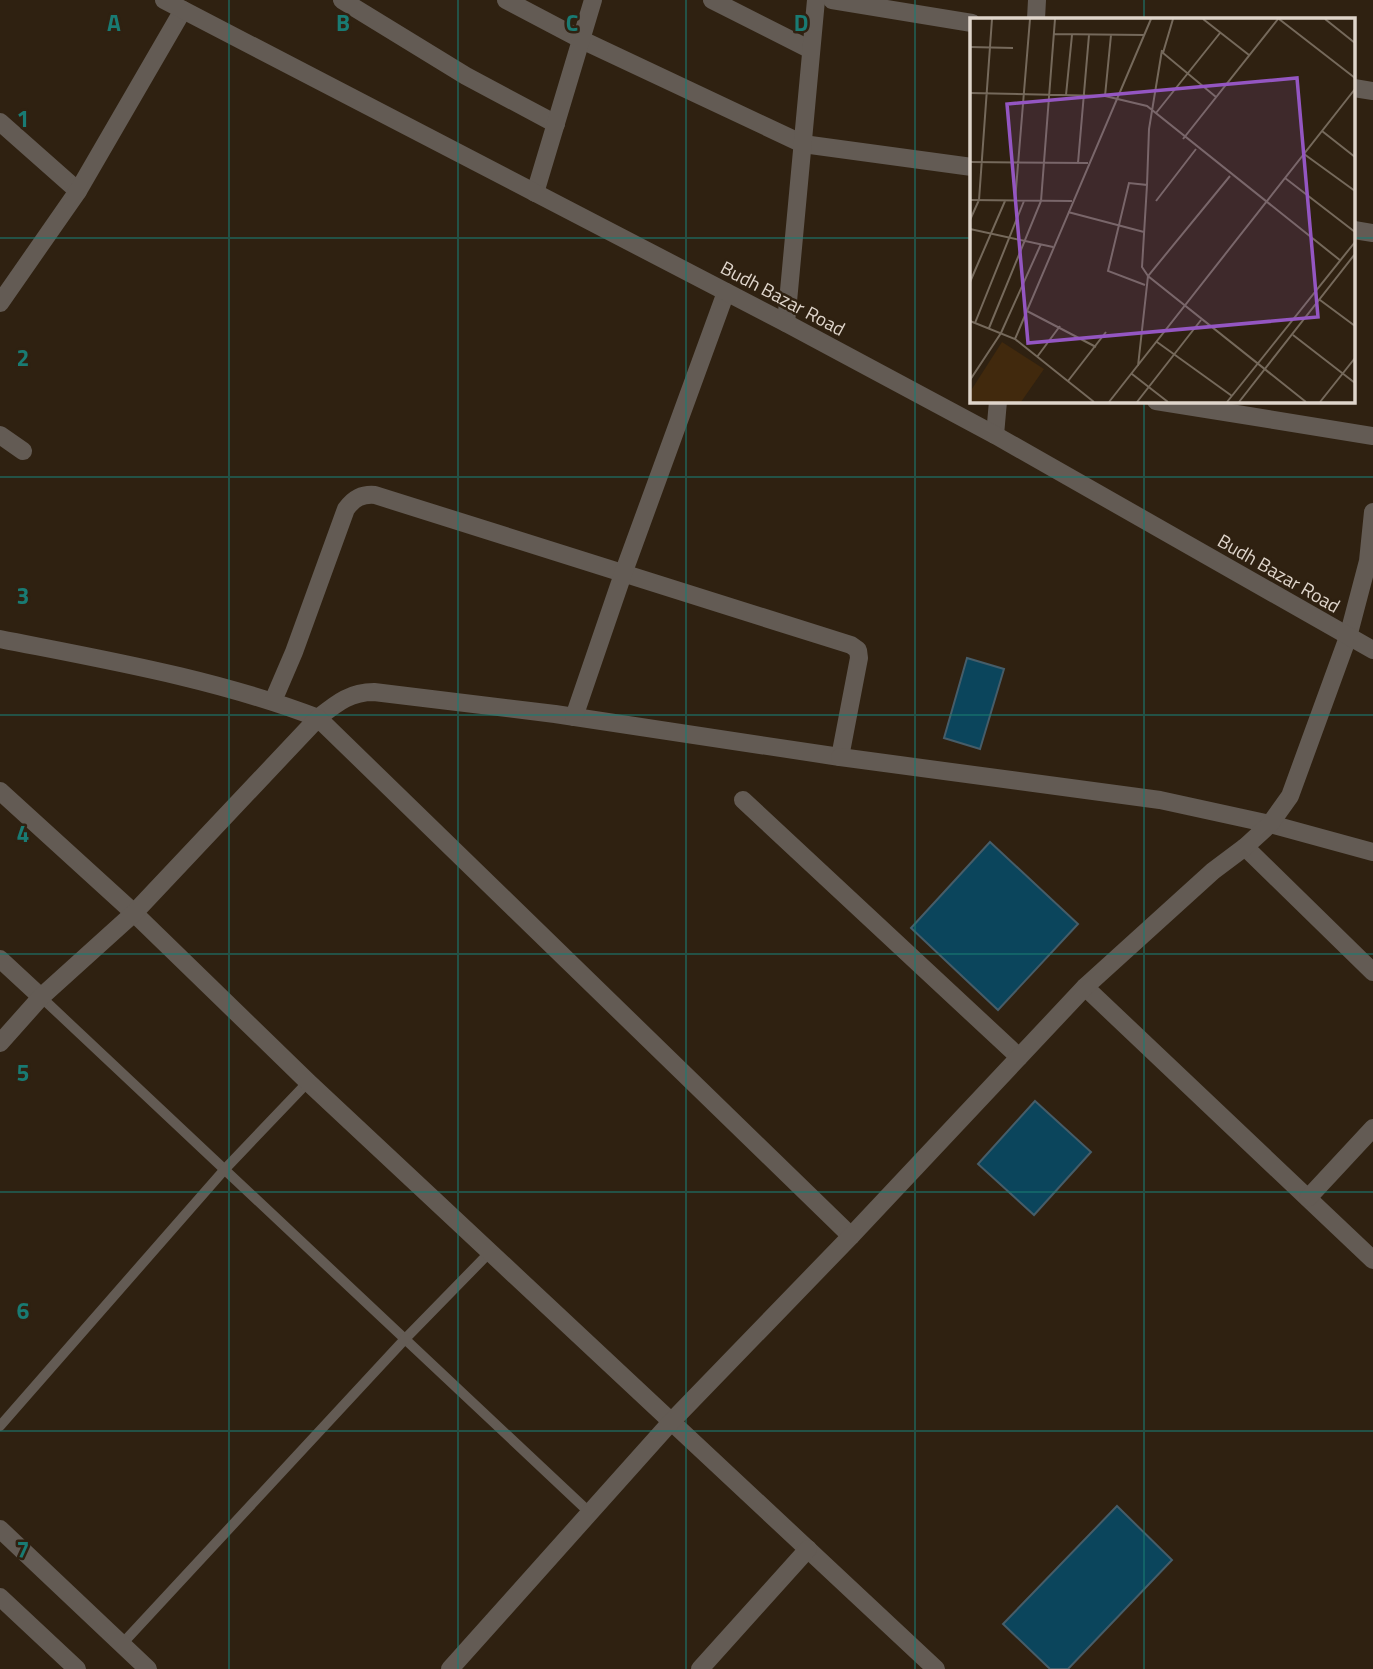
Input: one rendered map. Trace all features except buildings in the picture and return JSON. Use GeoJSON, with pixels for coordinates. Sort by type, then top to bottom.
{"type":"FeatureCollection","features":[{"type":"Feature","properties":{"kind":"street","name":"Budh Bazar Road"},"geometry":{"type":"LineString","coordinates":[[164,0],[786,323],[995,435],[1373,650]]}},
{"type":"Feature","properties":{"kind":"street"},"geometry":{"type":"LineString","coordinates":[[342,0],[466,76],[556,124]]}},
{"type":"Feature","properties":{"kind":"street"},"geometry":{"type":"LineString","coordinates":[[506,0],[582,40],[803,144],[970,167]]}},
{"type":"Feature","properties":{"kind":"street"},"geometry":{"type":"LineString","coordinates":[[535,193],[593,0]]}},
{"type":"Feature","properties":{"kind":"street"},"geometry":{"type":"LineString","coordinates":[[712,0],[811,50]]}},
{"type":"Feature","properties":{"kind":"street"},"geometry":{"type":"LineString","coordinates":[[786,323],[816,0]]}},
{"type":"Feature","properties":{"kind":"street"},"geometry":{"type":"LineString","coordinates":[[832,0],[970,23]]}},
{"type":"Feature","properties":{"kind":"street"},"geometry":{"type":"LineString","coordinates":[[1035,18],[1037,0]]}},
{"type":"Feature","properties":{"kind":"street"},"geometry":{"type":"LineString","coordinates":[[0,303],[78,191],[183,10]]}},
{"type":"Feature","properties":{"kind":"street"},"geometry":{"type":"LineString","coordinates":[[0,122],[78,191]]}},
{"type":"Feature","properties":{"kind":"street"},"geometry":{"type":"LineString","coordinates":[[574,717],[726,292]]}},
{"type":"Feature","properties":{"kind":"street"},"geometry":{"type":"LineString","coordinates":[[995,435],[998,402]]}},
{"type":"Feature","properties":{"kind":"street"},"geometry":{"type":"LineString","coordinates":[[1162,402],[1373,436]]}},
{"type":"Feature","properties":{"kind":"street"},"geometry":{"type":"LineString","coordinates":[[0,435],[23,451]]}},
{"type":"Feature","properties":{"kind":"street"},"geometry":{"type":"LineString","coordinates":[[273,701],[294,652],[346,509],[358,497],[376,495],[851,645],[858,650],[859,658],[840,757]]}},
{"type":"Feature","properties":{"kind":"street"},"geometry":{"type":"LineString","coordinates":[[450,1669],[671,1422],[851,1236],[1085,987],[1213,871],[1270,824],[1290,796],[1348,637],[1370,562],[1373,512]]}},
{"type":"Feature","properties":{"kind":"street"},"geometry":{"type":"LineString","coordinates":[[0,639],[220,687],[273,701],[318,718],[851,1236]]}},
{"type":"Feature","properties":{"kind":"street"},"geometry":{"type":"LineString","coordinates":[[0,1043],[41,997],[134,913],[318,718],[343,698],[360,692],[388,693],[574,717],[840,757],[1160,800],[1270,824],[1373,852]]}},
{"type":"Feature","properties":{"kind":"street"},"geometry":{"type":"LineString","coordinates":[[0,791],[134,913],[309,1082],[936,1669]]}},
{"type":"Feature","properties":{"kind":"street"},"geometry":{"type":"LineString","coordinates":[[743,800],[1019,1057]]}},
{"type":"Feature","properties":{"kind":"street"},"geometry":{"type":"LineString","coordinates":[[1245,847],[1373,972]]}},
{"type":"Feature","properties":{"kind":"street"},"geometry":{"type":"LineString","coordinates":[[0,959],[41,997]]}},
{"type":"Feature","properties":{"kind":"street"},"geometry":{"type":"LineString","coordinates":[[1085,987],[1373,1259]]}},
{"type":"Feature","properties":{"kind":"street"},"geometry":{"type":"LineString","coordinates":[[1308,1198],[1373,1128]]}},
{"type":"Feature","properties":{"kind":"street"},"geometry":{"type":"LineString","coordinates":[[0,1529],[148,1669]]}},
{"type":"Feature","properties":{"kind":"street"},"geometry":{"type":"LineString","coordinates":[[700,1669],[808,1549]]}},
{"type":"Feature","properties":{"kind":"street"},"geometry":{"type":"LineString","coordinates":[[0,1597],[77,1669]]}},
{"type":"Feature","properties":{"kind":"lane"},"geometry":{"type":"LineString","coordinates":[[41,997],[589,1512]]}},
{"type":"Feature","properties":{"kind":"lane"},"geometry":{"type":"LineString","coordinates":[[0,1426],[225,1169],[309,1082]]}},
{"type":"Feature","properties":{"kind":"lane"},"geometry":{"type":"LineString","coordinates":[[122,1644],[405,1339],[490,1252]]}}]}
